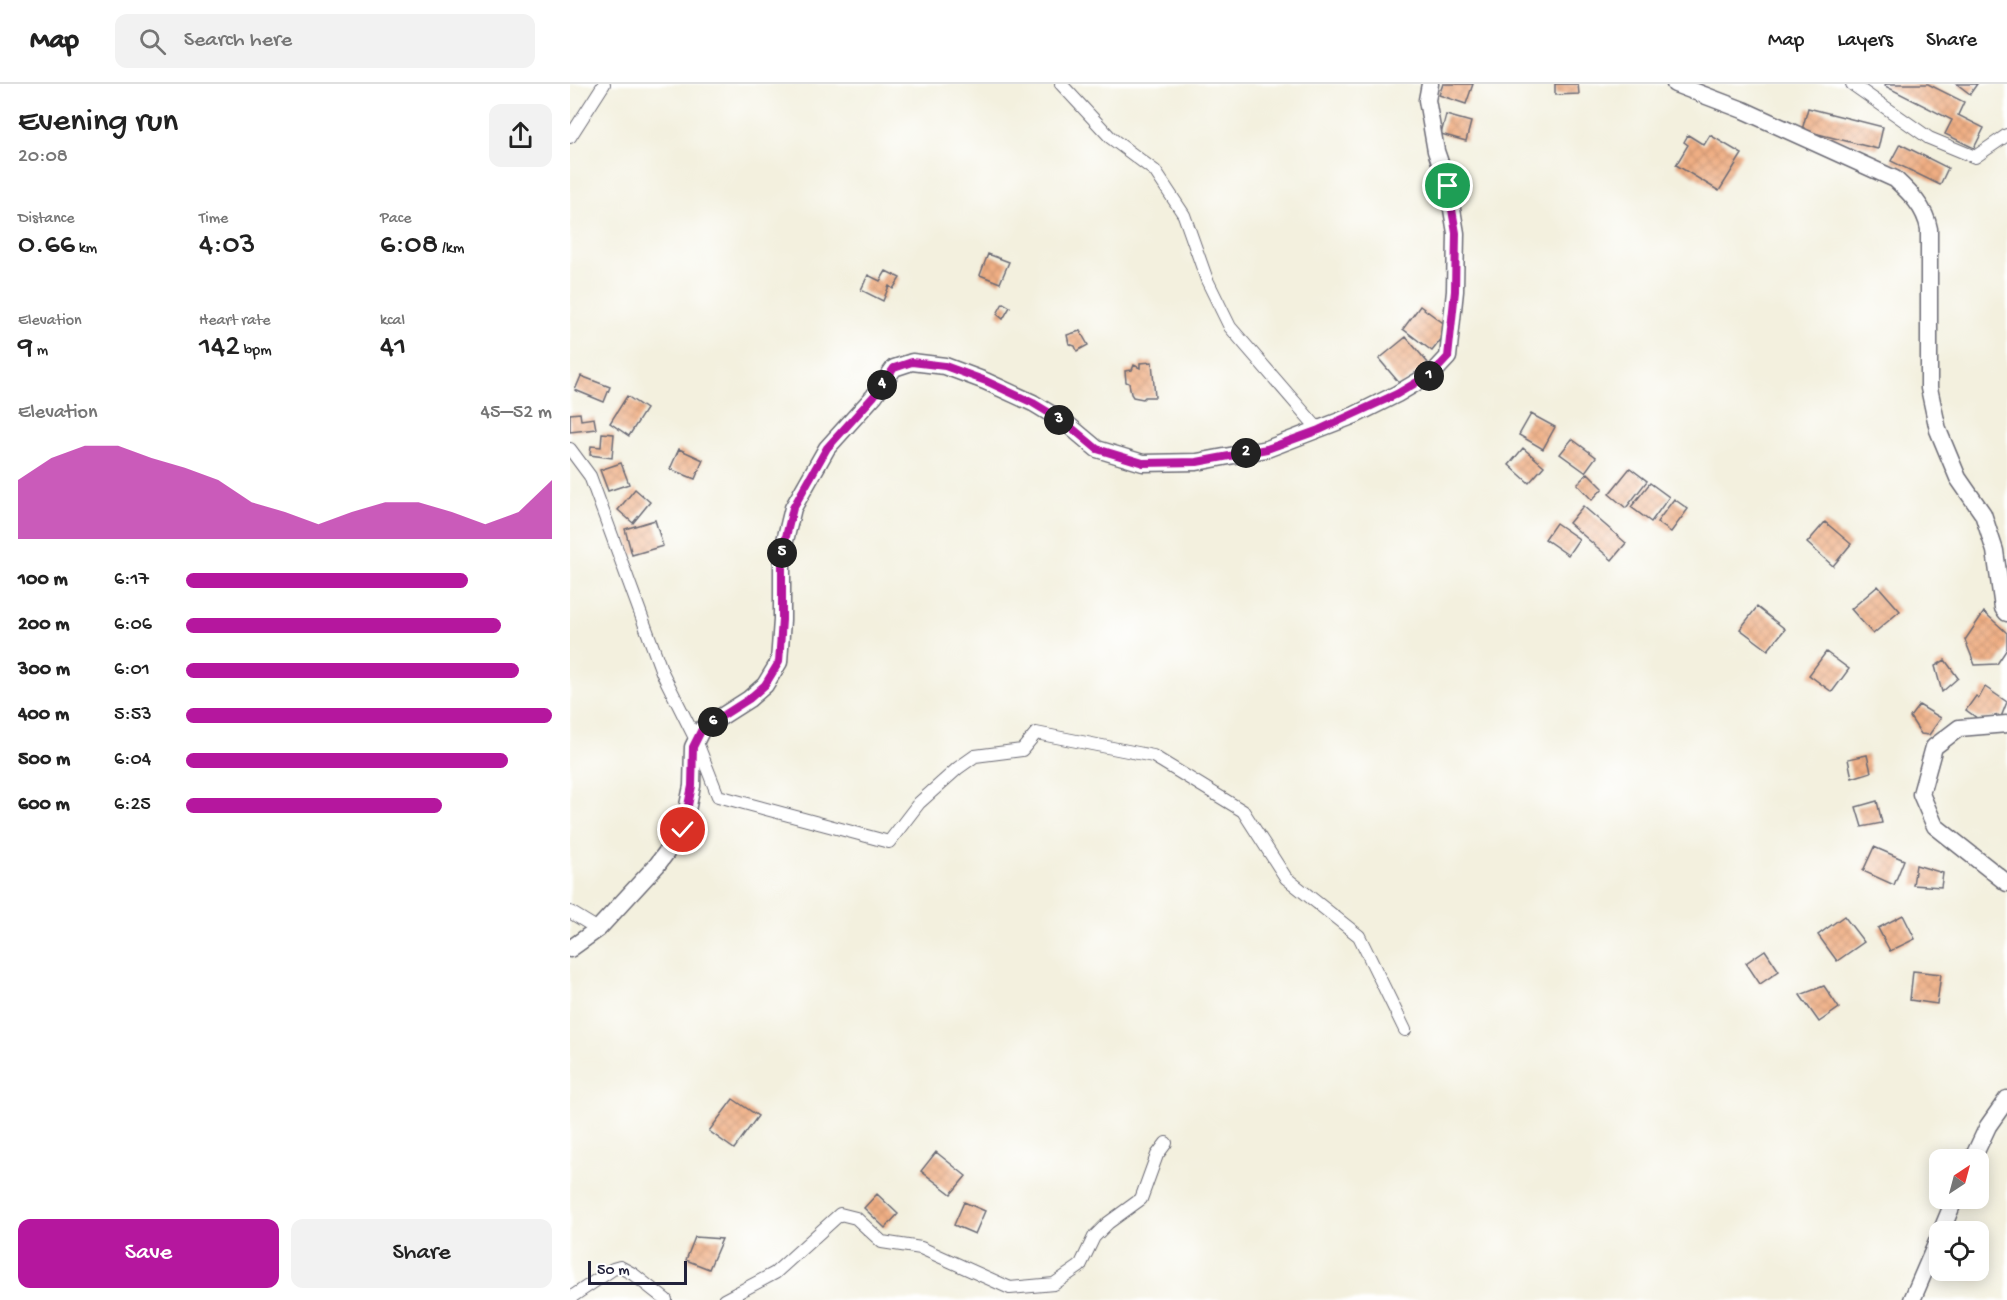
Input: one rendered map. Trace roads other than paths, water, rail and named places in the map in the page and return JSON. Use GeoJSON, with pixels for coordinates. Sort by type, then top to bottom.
{"type":"FeatureCollection","features":[{"type":"Feature","properties":{"kind":"street"},"geometry":{"type":"LineString","coordinates":[[570,137],[604,84]]}},
{"type":"Feature","properties":{"kind":"street"},"geometry":{"type":"LineString","coordinates":[[1061,84],[1111,138],[1155,171],[1184,215],[1208,280],[1230,327],[1319,430]]}},
{"type":"Feature","properties":{"kind":"street"},"geometry":{"type":"LineString","coordinates":[[570,949],[598,929],[657,865],[683,830],[692,786],[693,747],[702,729],[749,699],[765,685],[779,662],[782,620],[782,553],[793,508],[827,448],[874,396],[894,368],[912,362],[945,366],[986,381],[1033,403],[1066,423],[1097,449],[1143,463],[1197,462],[1267,449],[1319,430],[1397,394],[1434,372],[1448,357],[1455,291],[1456,233],[1448,186],[1436,151],[1427,100],[1430,84]]}},
{"type":"Feature","properties":{"kind":"street"},"geometry":{"type":"LineString","coordinates":[[1676,84],[1743,110],[1895,178],[1914,197],[1927,217],[1929,229],[1929,388],[1938,430],[1958,478],[1983,514],[1995,551],[2003,608],[2007,613]]}},
{"type":"Feature","properties":{"kind":"street"},"geometry":{"type":"LineString","coordinates":[[1852,84],[1929,138],[1975,157],[2007,135]]}},
{"type":"Feature","properties":{"kind":"street"},"geometry":{"type":"LineString","coordinates":[[570,449],[590,476],[663,672],[696,740],[718,796],[890,842],[919,803],[958,768],[975,756],[1022,750],[1036,734],[1153,756],[1243,811],[1286,879],[1359,936],[1405,1030]]}},
{"type":"Feature","properties":{"kind":"street"},"geometry":{"type":"LineString","coordinates":[[2007,724],[1959,728],[1934,747],[1921,794],[1935,826],[2007,883]]}},
{"type":"Feature","properties":{"kind":"street"},"geometry":{"type":"LineString","coordinates":[[570,912],[598,929]]}},
{"type":"Feature","properties":{"kind":"street"},"geometry":{"type":"LineString","coordinates":[[1977,1149],[1988,1126],[2007,1099]]}},
{"type":"Feature","properties":{"kind":"street"},"geometry":{"type":"LineString","coordinates":[[724,1300],[775,1273],[840,1214],[856,1218],[882,1242],[921,1248],[1010,1288],[1054,1284],[1080,1266],[1094,1237],[1108,1223],[1141,1199],[1157,1155],[1166,1143]]}},
{"type":"Feature","properties":{"kind":"street"},"geometry":{"type":"LineString","coordinates":[[1912,1300],[1929,1259]]}},
{"type":"Feature","properties":{"kind":"street"},"geometry":{"type":"LineString","coordinates":[[570,1298],[613,1269],[620,1267],[633,1274],[666,1300]]}}]}
